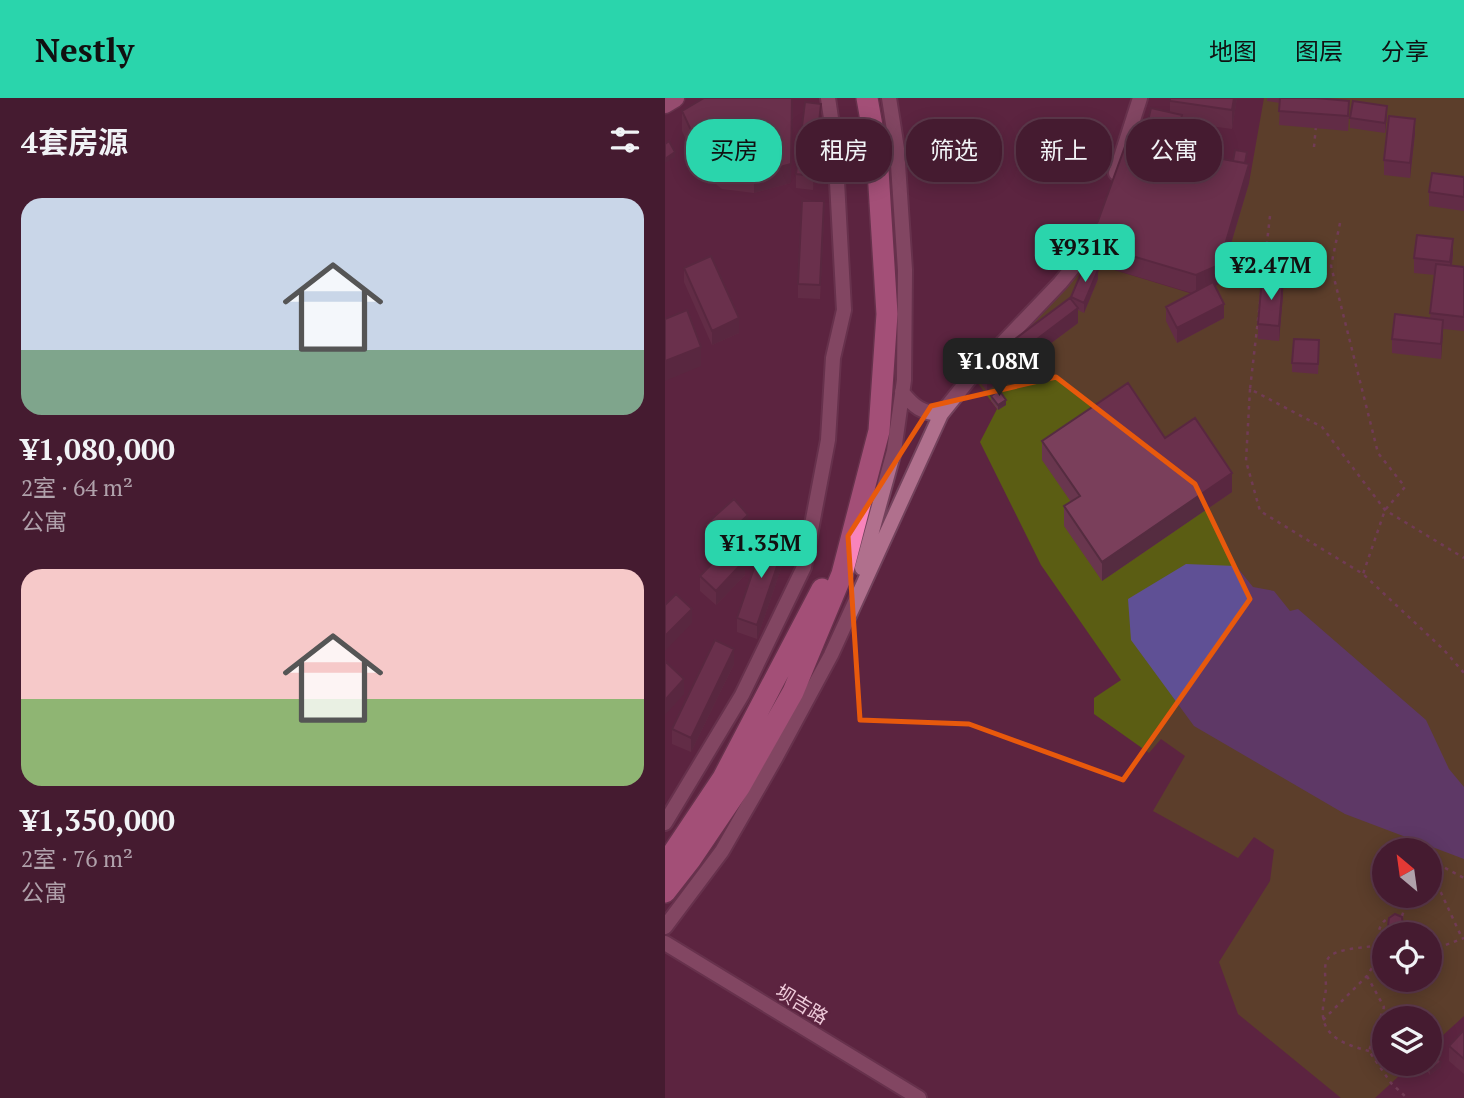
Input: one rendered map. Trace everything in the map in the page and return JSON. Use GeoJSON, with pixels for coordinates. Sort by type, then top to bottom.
{"type":"FeatureCollection","features":[{"type":"Feature","properties":{"kind":"highway"},"geometry":{"type":"LineString","coordinates":[[665,864],[723,778],[824,586],[833,562],[864,437],[875,302],[866,165],[855,98]]}},
{"type":"Feature","properties":{"kind":"highway"},"geometry":{"type":"LineString","coordinates":[[665,892],[740,786],[793,692],[822,650],[879,431],[887,314],[877,154],[867,98]]}},
{"type":"Feature","properties":{"kind":"main road"},"geometry":{"type":"LineString","coordinates":[[665,104],[675,98]]}},
{"type":"Feature","properties":{"kind":"street"},"geometry":{"type":"LineString","coordinates":[[665,823],[742,695],[804,567],[828,440],[833,358],[844,310],[835,145],[828,98]]}},
{"type":"Feature","properties":{"kind":"street"},"geometry":{"type":"LineString","coordinates":[[665,927],[722,851],[776,757],[867,555],[894,451],[902,392],[905,270],[897,149],[889,98]]}},
{"type":"Feature","properties":{"kind":"street"},"geometry":{"type":"LineString","coordinates":[[1113,183],[1140,98]]}},
{"type":"Feature","properties":{"kind":"street"},"geometry":{"type":"LineString","coordinates":[[822,650],[941,414],[974,373],[1075,266],[1100,220]]}},
{"type":"Feature","properties":{"kind":"street"},"geometry":{"type":"LineString","coordinates":[[902,392],[914,406],[925,413],[941,414]]}},
{"type":"Feature","properties":{"kind":"street","name":"坝吉路"},"geometry":{"type":"LineString","coordinates":[[665,943],[919,1098]]}},
{"type":"Feature","properties":{"kind":"path"},"geometry":{"type":"LineString","coordinates":[[1314,148],[1317,122]]}},
{"type":"Feature","properties":{"kind":"path"},"geometry":{"type":"LineString","coordinates":[[1270,216],[1250,388],[1246,461],[1260,511],[1363,574],[1444,650],[1464,673]]}},
{"type":"Feature","properties":{"kind":"path"},"geometry":{"type":"LineString","coordinates":[[1340,223],[1331,266],[1378,453],[1405,487],[1385,510],[1363,574]]}},
{"type":"Feature","properties":{"kind":"path"},"geometry":{"type":"LineString","coordinates":[[1264,262],[1331,266]]}},
{"type":"Feature","properties":{"kind":"path"},"geometry":{"type":"LineString","coordinates":[[1250,388],[1322,427],[1385,510],[1464,558]]}},
{"type":"Feature","properties":{"kind":"path"},"geometry":{"type":"LineString","coordinates":[[1442,866],[1464,878]]}},
{"type":"Feature","properties":{"kind":"path"},"geometry":{"type":"LineString","coordinates":[[1442,894],[1463,938],[1442,946]]}},
{"type":"Feature","properties":{"kind":"path"},"geometry":{"type":"LineString","coordinates":[[1402,917],[1405,908]]}},
{"type":"Feature","properties":{"kind":"path"},"geometry":{"type":"LineString","coordinates":[[1383,922],[1392,916],[1402,917],[1408,922]]}},
{"type":"Feature","properties":{"kind":"path"},"geometry":{"type":"LineString","coordinates":[[1372,948],[1337,952],[1330,956],[1325,969],[1323,1021],[1330,1034],[1346,1045],[1369,1051],[1391,1083],[1407,1098]]}},
{"type":"Feature","properties":{"kind":"path"},"geometry":{"type":"LineString","coordinates":[[1323,1021],[1372,967]]}},
{"type":"Feature","properties":{"kind":"path"},"geometry":{"type":"LineString","coordinates":[[1367,976],[1384,1007],[1369,1051]]}},
{"type":"Feature","properties":{"kind":"highlighted area"},"geometry":{"type":"Polygon","coordinates":[[[1056,377],[1195,484],[1250,599],[1123,780],[969,724],[860,720],[848,536],[931,406],[1056,377]]]}},
{"type":"Feature","properties":{"kind":"shaded area"},"geometry":{"type":"Polygon","coordinates":[[[1264,98],[1464,98],[1464,1016],[1442,1036],[1442,1006],[1372,1006],[1372,1076],[1399,1076],[1375,1098],[1341,1098],[1238,1014],[1219,962],[1270,881],[1274,850],[1254,837],[1238,858],[1153,811],[1185,756],[1161,739],[1149,753],[1094,714],[1094,698],[1121,680],[1041,565],[980,442],[997,409],[974,378],[1085,261],[1196,295],[1249,183],[1264,98]]]}},
{"type":"Feature","properties":{"kind":"shaded area"},"geometry":{"type":"Polygon","coordinates":[[[1186,564],[1236,566],[1253,587],[1274,591],[1290,611],[1298,609],[1426,720],[1449,769],[1464,787],[1464,859],[1442,851],[1442,838],[1408,838],[1345,814],[1194,726],[1131,640],[1128,599],[1186,564]]]}},
{"type":"Feature","properties":{"kind":"building"},"geometry":{"type":"Polygon","coordinates":[[[704,98],[792,98],[791,164],[782,166],[782,119],[686,120],[682,111],[704,98]]]}},
{"type":"Feature","properties":{"kind":"building"},"geometry":{"type":"Polygon","coordinates":[[[1170,98],[1234,98],[1232,110],[1170,101],[1170,98]]]}},
{"type":"Feature","properties":{"kind":"building"},"geometry":{"type":"Polygon","coordinates":[[[1280,98],[1349,101],[1348,116],[1279,111],[1280,98]]]}},
{"type":"Feature","properties":{"kind":"building"},"geometry":{"type":"Polygon","coordinates":[[[1353,101],[1387,106],[1385,123],[1350,118],[1353,101]]]}},
{"type":"Feature","properties":{"kind":"building"},"geometry":{"type":"Polygon","coordinates":[[[805,102],[821,104],[819,119],[803,119],[805,102]]]}},
{"type":"Feature","properties":{"kind":"building"},"geometry":{"type":"Polygon","coordinates":[[[1151,108],[1182,115],[1181,119],[1148,119],[1151,108]]]}},
{"type":"Feature","properties":{"kind":"building"},"geometry":{"type":"Polygon","coordinates":[[[1389,116],[1415,119],[1410,163],[1384,160],[1389,116]]]}},
{"type":"Feature","properties":{"kind":"building"},"geometry":{"type":"Polygon","coordinates":[[[669,141],[675,152],[665,159],[665,144],[669,141]]]}},
{"type":"Feature","properties":{"kind":"building"},"geometry":{"type":"Polygon","coordinates":[[[1126,144],[1126,182],[1222,182],[1222,159],[1249,164],[1219,265],[1196,275],[1085,242],[1098,221],[1126,144]]]}},
{"type":"Feature","properties":{"kind":"building"},"geometry":{"type":"Polygon","coordinates":[[[1235,150],[1247,152],[1245,163],[1233,161],[1235,150]]]}},
{"type":"Feature","properties":{"kind":"building"},"geometry":{"type":"Polygon","coordinates":[[[1432,173],[1464,177],[1464,197],[1429,192],[1432,173]]]}},
{"type":"Feature","properties":{"kind":"building"},"geometry":{"type":"Polygon","coordinates":[[[802,201],[824,201],[820,285],[798,284],[802,201]]]}},
{"type":"Feature","properties":{"kind":"building"},"geometry":{"type":"Polygon","coordinates":[[[1417,235],[1453,239],[1450,262],[1414,258],[1417,235]]]}},
{"type":"Feature","properties":{"kind":"building"},"geometry":{"type":"Polygon","coordinates":[[[711,256],[739,318],[712,331],[684,268],[711,256]]]}},
{"type":"Feature","properties":{"kind":"building"},"geometry":{"type":"Polygon","coordinates":[[[1085,264],[1098,270],[1084,303],[1071,297],[1085,264]]]}},
{"type":"Feature","properties":{"kind":"building"},"geometry":{"type":"Polygon","coordinates":[[[1436,264],[1464,267],[1464,317],[1430,313],[1436,264]]]}},
{"type":"Feature","properties":{"kind":"building"},"geometry":{"type":"Polygon","coordinates":[[[1262,278],[1283,280],[1279,326],[1258,324],[1262,278]]]}},
{"type":"Feature","properties":{"kind":"building"},"geometry":{"type":"Polygon","coordinates":[[[1213,282],[1224,304],[1177,328],[1166,307],[1213,282]]]}},
{"type":"Feature","properties":{"kind":"building"},"geometry":{"type":"Polygon","coordinates":[[[1070,298],[1078,308],[987,377],[979,366],[1070,298]]]}},
{"type":"Feature","properties":{"kind":"building"},"geometry":{"type":"Polygon","coordinates":[[[687,310],[701,347],[665,361],[665,319],[687,310]]]}},
{"type":"Feature","properties":{"kind":"building"},"geometry":{"type":"Polygon","coordinates":[[[1395,314],[1443,320],[1441,344],[1392,339],[1395,314]]]}},
{"type":"Feature","properties":{"kind":"building"},"geometry":{"type":"Polygon","coordinates":[[[1294,339],[1319,340],[1318,364],[1292,363],[1294,339]]]}},
{"type":"Feature","properties":{"kind":"building"},"geometry":{"type":"Polygon","coordinates":[[[1128,383],[1165,438],[1195,418],[1232,473],[1102,562],[1064,506],[1080,496],[1042,441],[1128,383]]]}},
{"type":"Feature","properties":{"kind":"building"},"geometry":{"type":"Polygon","coordinates":[[[999,390],[1006,400],[998,405],[991,396],[999,390]]]}},
{"type":"Feature","properties":{"kind":"building"},"geometry":{"type":"Polygon","coordinates":[[[734,499],[748,515],[720,541],[705,525],[734,499]]]}},
{"type":"Feature","properties":{"kind":"building"},"geometry":{"type":"Polygon","coordinates":[[[765,536],[785,543],[757,625],[737,618],[765,536]]]}},
{"type":"Feature","properties":{"kind":"building"},"geometry":{"type":"Polygon","coordinates":[[[729,546],[745,560],[716,591],[700,576],[729,546]]]}},
{"type":"Feature","properties":{"kind":"building"},"geometry":{"type":"Polygon","coordinates":[[[676,594],[692,609],[665,636],[665,605],[676,594]]]}},
{"type":"Feature","properties":{"kind":"building"},"geometry":{"type":"Polygon","coordinates":[[[715,640],[734,649],[691,738],[672,729],[715,640]]]}},
{"type":"Feature","properties":{"kind":"building"},"geometry":{"type":"Polygon","coordinates":[[[665,661],[684,679],[665,700],[665,661]]]}},
{"type":"Feature","properties":{"kind":"building"},"geometry":{"type":"Polygon","coordinates":[[[1395,914],[1402,917],[1402,922],[1388,922],[1389,918],[1395,914]]]}},
{"type":"Feature","properties":{"kind":"building"},"geometry":{"type":"Polygon","coordinates":[[[1464,1030],[1464,1059],[1449,1046],[1464,1030]]]}}]}
